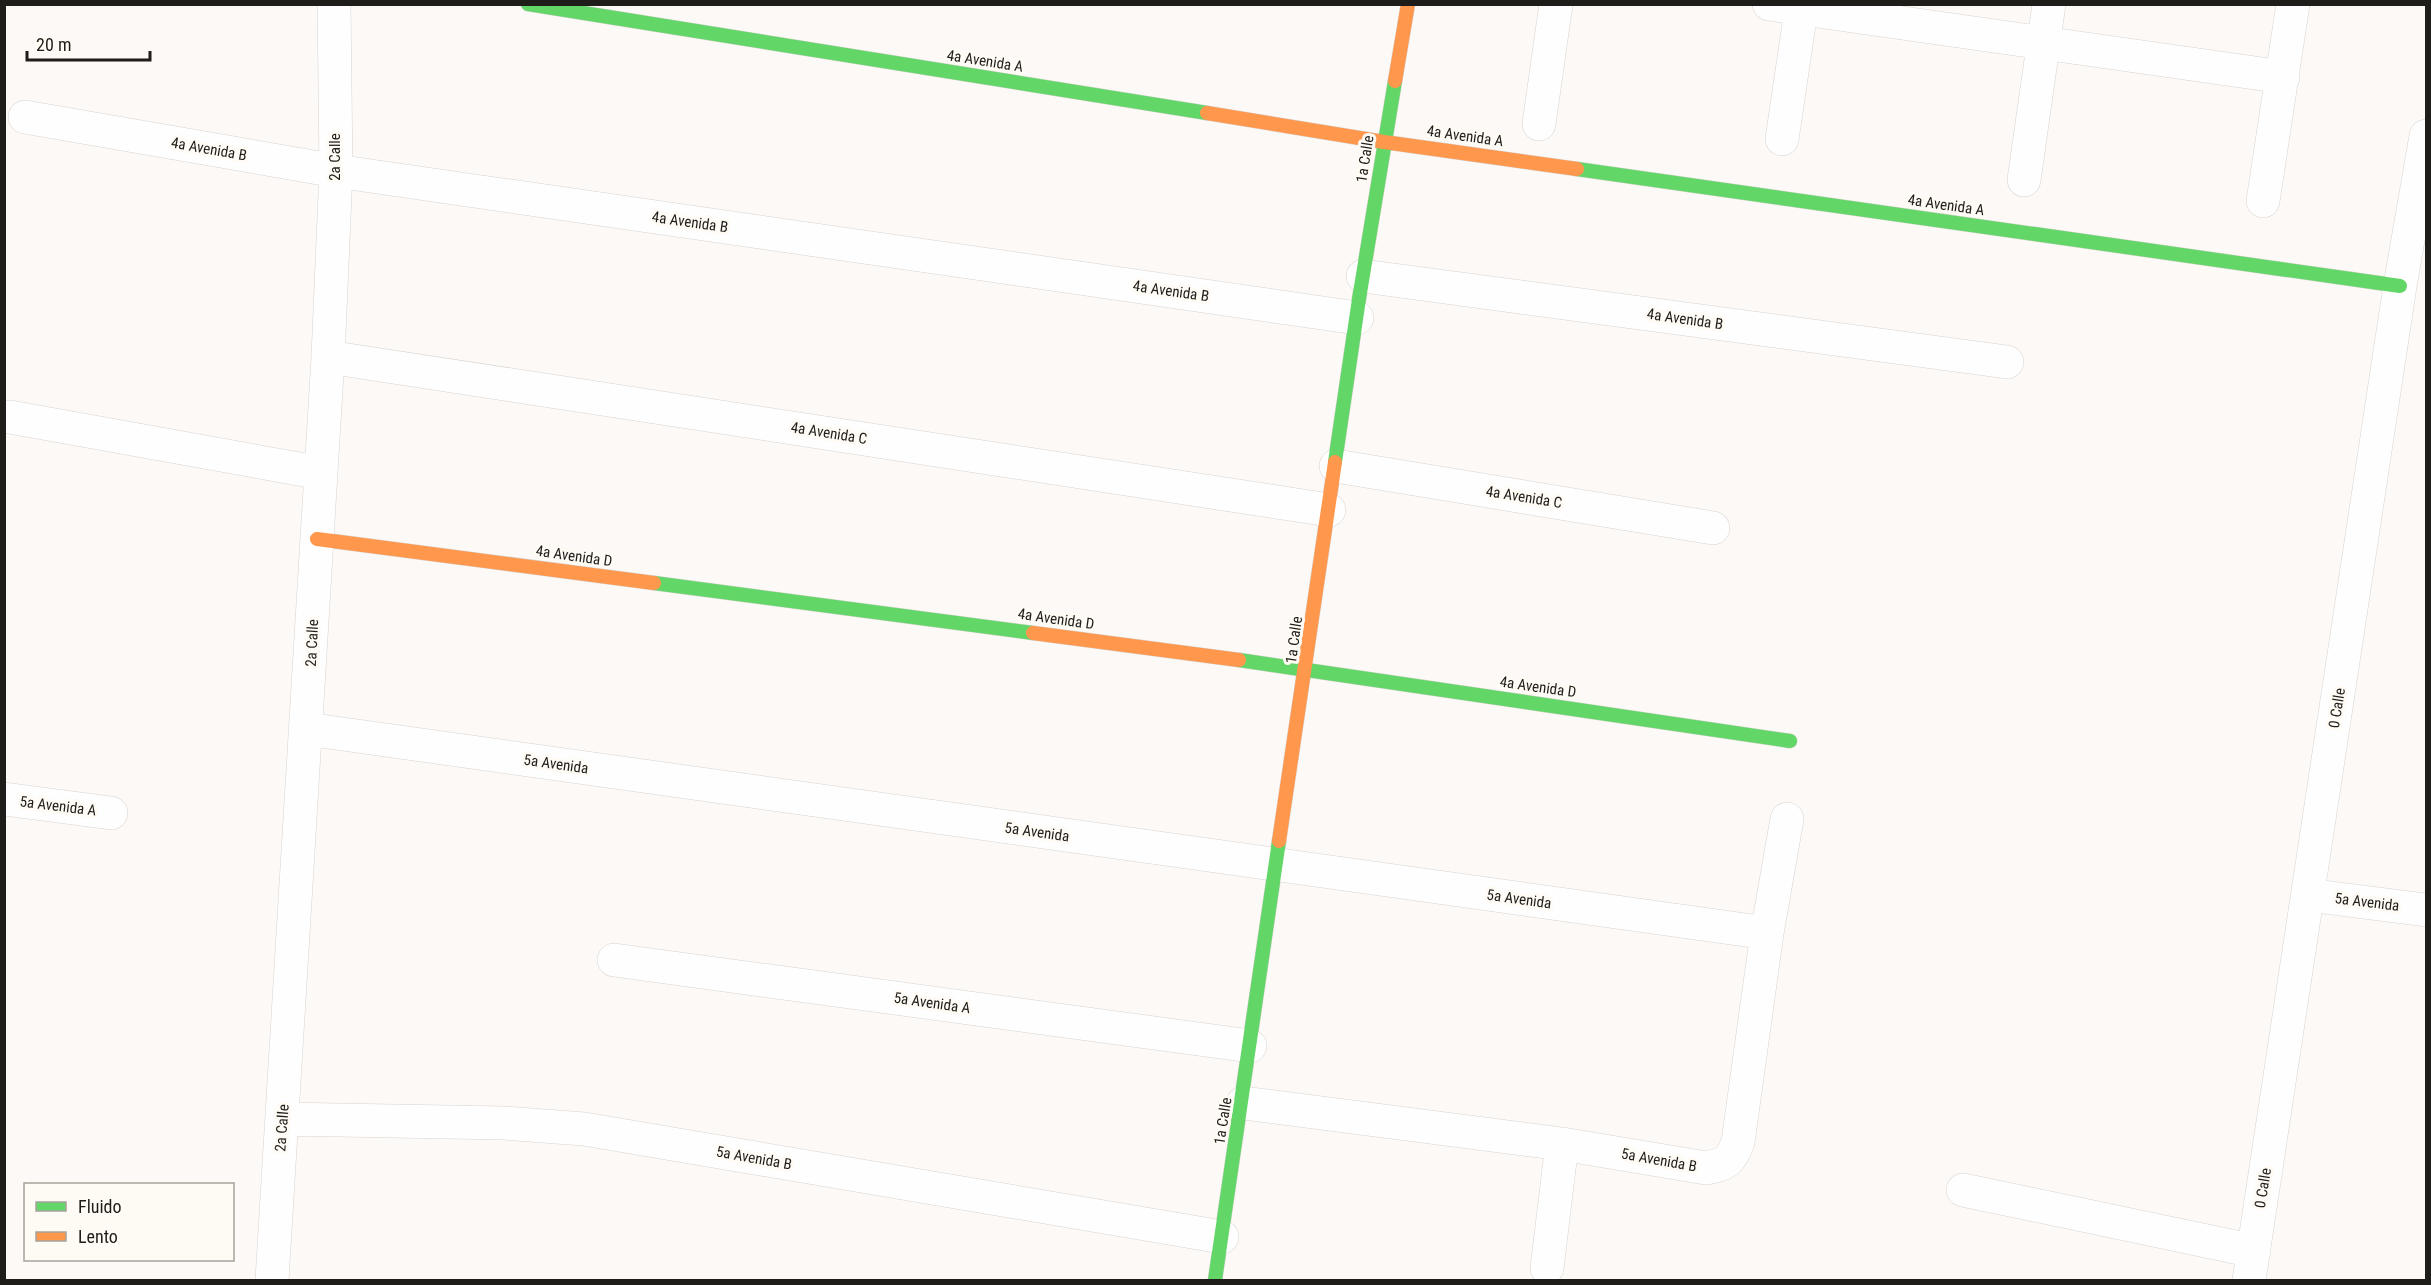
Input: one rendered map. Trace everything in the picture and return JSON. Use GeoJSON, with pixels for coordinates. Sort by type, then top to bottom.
{"type":"FeatureCollection","features":[{"type":"Feature","properties":{"kind":"street","name":"2a Calle"},"geometry":{"type":"LineString","coordinates":[[273,1281],[328,357],[336,171],[334,4]]}},
{"type":"Feature","properties":{"kind":"street","name":"4a Avenida A"},"geometry":{"type":"LineString","coordinates":[[528,4],[1384,142],[2400,286]]}},
{"type":"Feature","properties":{"kind":"street","name":"1a Calle"},"geometry":{"type":"LineString","coordinates":[[1215,1281],[1363,276],[1408,4]]}},
{"type":"Feature","properties":{"kind":"street"},"geometry":{"type":"LineString","coordinates":[[1539,124],[1556,4]]}},
{"type":"Feature","properties":{"kind":"street"},"geometry":{"type":"LineString","coordinates":[[1769,4],[2283,77]]}},
{"type":"Feature","properties":{"kind":"street"},"geometry":{"type":"LineString","coordinates":[[2024,180],[2049,4]]}},
{"type":"Feature","properties":{"kind":"street"},"geometry":{"type":"LineString","coordinates":[[2264,201],[2293,4]]}},
{"type":"Feature","properties":{"kind":"street"},"geometry":{"type":"LineString","coordinates":[[1782,139],[1802,7]]}},
{"type":"Feature","properties":{"kind":"street","name":"4a Avenida B"},"geometry":{"type":"LineString","coordinates":[[24,117],[336,171],[1357,318]]}},
{"type":"Feature","properties":{"kind":"street","name":"0 Calle"},"geometry":{"type":"LineString","coordinates":[[2252,1266],[2400,286],[2427,136]]}},
{"type":"Feature","properties":{"kind":"street","name":"4a Avenida B"},"geometry":{"type":"LineString","coordinates":[[1363,276],[2007,363]]}},
{"type":"Feature","properties":{"kind":"street","name":"4a Avenida C"},"geometry":{"type":"LineString","coordinates":[[328,357],[1329,510]]}},
{"type":"Feature","properties":{"kind":"street"},"geometry":{"type":"LineString","coordinates":[[10,417],[321,472]]}},
{"type":"Feature","properties":{"kind":"street","name":"4a Avenida C"},"geometry":{"type":"LineString","coordinates":[[1336,466],[1713,528]]}},
{"type":"Feature","properties":{"kind":"street","name":"4a Avenida D"},"geometry":{"type":"LineString","coordinates":[[317,538],[1306,669],[1790,741]]}},
{"type":"Feature","properties":{"kind":"street","name":"5a Avenida"},"geometry":{"type":"LineString","coordinates":[[307,729],[1767,933]]}},
{"type":"Feature","properties":{"kind":"street","name":"5a Avenida A"},"geometry":{"type":"LineString","coordinates":[[4,800],[111,813]]}},
{"type":"Feature","properties":{"kind":"street","name":"5a Avenida B"},"geometry":{"type":"LineString","coordinates":[[1243,1103],[1562,1144],[1706,1168],[1721,1165],[1732,1159],[1738,1142],[1767,933],[1787,819]]}},
{"type":"Feature","properties":{"kind":"street","name":"5a Avenida"},"geometry":{"type":"LineString","coordinates":[[2308,895],[2427,910]]}},
{"type":"Feature","properties":{"kind":"street","name":"5a Avenida A"},"geometry":{"type":"LineString","coordinates":[[614,960],[1250,1046]]}},
{"type":"Feature","properties":{"kind":"street","name":"5a Avenida B"},"geometry":{"type":"LineString","coordinates":[[283,1119],[503,1123],[584,1129],[1222,1237]]}},
{"type":"Feature","properties":{"kind":"street"},"geometry":{"type":"LineString","coordinates":[[1547,1268],[1562,1144]]}},
{"type":"Feature","properties":{"kind":"street"},"geometry":{"type":"LineString","coordinates":[[1963,1191],[2252,1266]]}},
{"type":"Feature","properties":{"kind":"traffic: fast"},"geometry":{"type":"LineString","coordinates":[[528,4],[1207,113]]}},
{"type":"Feature","properties":{"kind":"traffic: fast"},"geometry":{"type":"LineString","coordinates":[[1335,462],[1395,81]]}},
{"type":"Feature","properties":{"kind":"traffic: fast"},"geometry":{"type":"LineString","coordinates":[[1577,169],[2400,286]]}},
{"type":"Feature","properties":{"kind":"traffic: fast"},"geometry":{"type":"LineString","coordinates":[[654,583],[1033,633]]}},
{"type":"Feature","properties":{"kind":"traffic: fast"},"geometry":{"type":"LineString","coordinates":[[1239,660],[1790,741]]}},
{"type":"Feature","properties":{"kind":"traffic: fast"},"geometry":{"type":"LineString","coordinates":[[1215,1280],[1279,841]]}},
{"type":"Feature","properties":{"kind":"traffic: slow"},"geometry":{"type":"LineString","coordinates":[[1395,81],[1408,4]]}},
{"type":"Feature","properties":{"kind":"traffic: slow"},"geometry":{"type":"LineString","coordinates":[[1207,113],[1384,142],[1577,169]]}},
{"type":"Feature","properties":{"kind":"traffic: slow"},"geometry":{"type":"LineString","coordinates":[[1279,841],[1335,462]]}},
{"type":"Feature","properties":{"kind":"traffic: slow"},"geometry":{"type":"LineString","coordinates":[[317,539],[654,583]]}},
{"type":"Feature","properties":{"kind":"traffic: slow"},"geometry":{"type":"LineString","coordinates":[[1033,633],[1239,660]]}}]}
